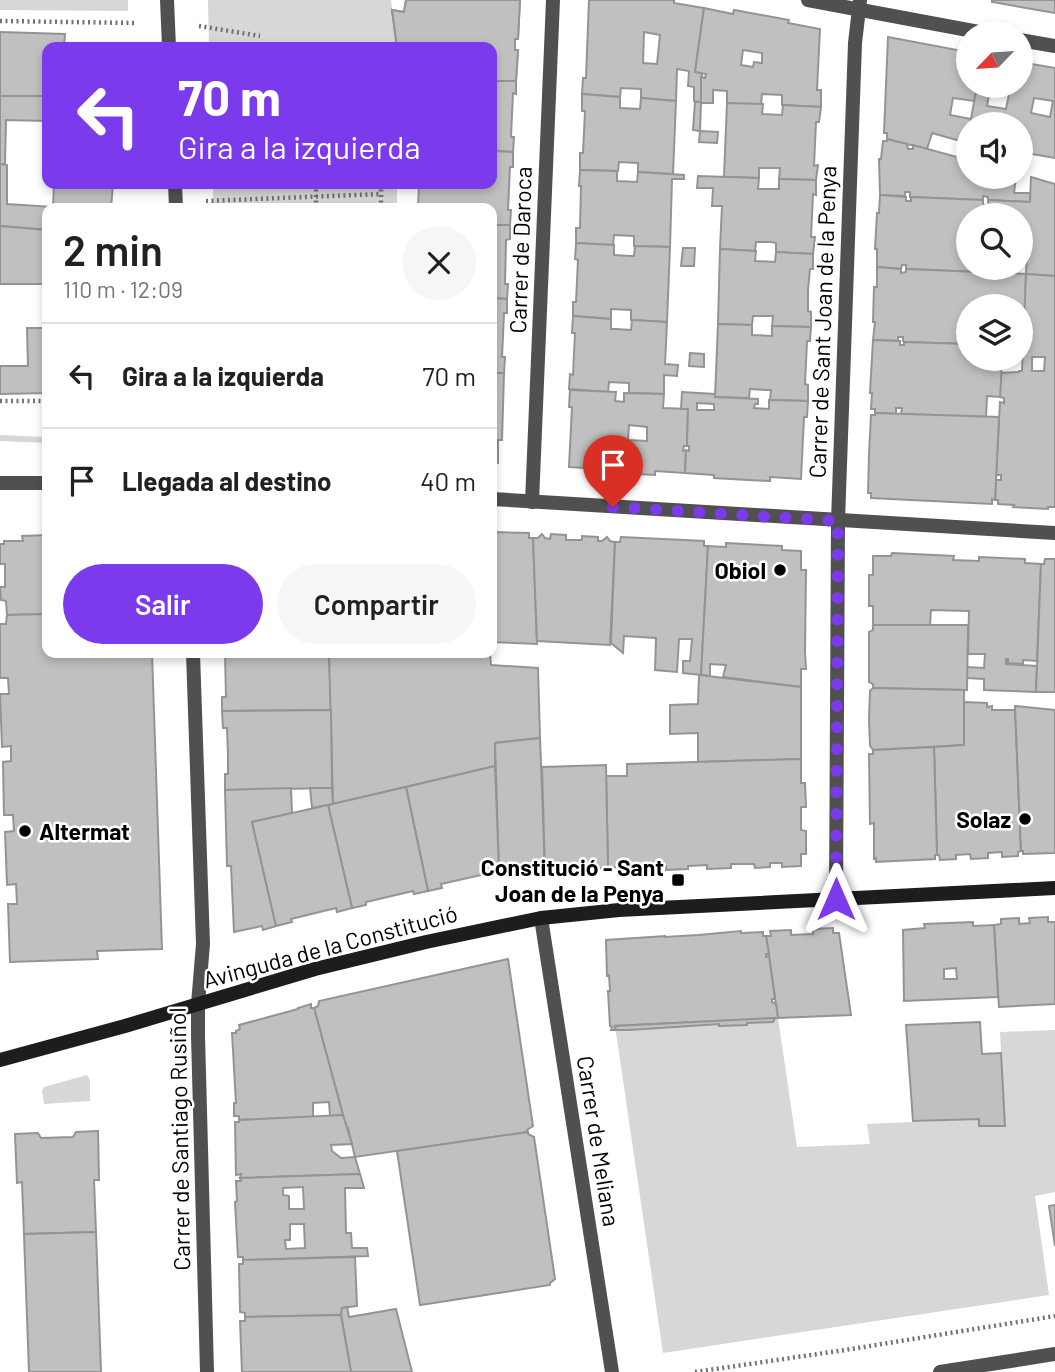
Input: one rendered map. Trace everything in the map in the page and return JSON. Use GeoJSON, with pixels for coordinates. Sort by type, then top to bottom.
{"type":"FeatureCollection","features":[{"type":"Feature","properties":{"kind":"main road","name":"Avinguda de la Constitució"},"geometry":{"type":"LineString","coordinates":[[0,1060],[315,969],[541,918],[619,910],[1055,888]]}},
{"type":"Feature","properties":{"kind":"street"},"geometry":{"type":"LineString","coordinates":[[167,0],[169,42]]}},
{"type":"Feature","properties":{"kind":"street","name":"Carrer de Daroca"},"geometry":{"type":"LineString","coordinates":[[532,502],[553,0]]}},
{"type":"Feature","properties":{"kind":"street"},"geometry":{"type":"LineString","coordinates":[[808,0],[859,5],[956,27]]}},
{"type":"Feature","properties":{"kind":"street","name":"Carrer de Sant Joan de la Penya"},"geometry":{"type":"LineString","coordinates":[[836,899],[838,521],[855,43],[859,5]]}},
{"type":"Feature","properties":{"kind":"street"},"geometry":{"type":"LineString","coordinates":[[1033,42],[1055,46]]}},
{"type":"Feature","properties":{"kind":"street"},"geometry":{"type":"LineString","coordinates":[[0,483],[42,483]]}},
{"type":"Feature","properties":{"kind":"street"},"geometry":{"type":"LineString","coordinates":[[497,499],[1055,533]]}},
{"type":"Feature","properties":{"kind":"street","name":"Carrer de Santiago Rusiñol"},"geometry":{"type":"LineString","coordinates":[[193,658],[203,944],[198,1004],[207,1372]]}},
{"type":"Feature","properties":{"kind":"street","name":"Carrer de Meliana"},"geometry":{"type":"LineString","coordinates":[[541,918],[612,1372]]}},
{"type":"Feature","properties":{"kind":"street"},"geometry":{"type":"LineString","coordinates":[[940,1372],[1055,1354]]}},
{"type":"Feature","properties":{"kind":"path"},"geometry":{"type":"LineString","coordinates":[[0,21],[137,23]]}},
{"type":"Feature","properties":{"kind":"path"},"geometry":{"type":"LineString","coordinates":[[199,26],[261,36]]}},
{"type":"Feature","properties":{"kind":"path"},"geometry":{"type":"LineString","coordinates":[[316,189],[316,203]]}},
{"type":"Feature","properties":{"kind":"path"},"geometry":{"type":"LineString","coordinates":[[381,189],[381,203]]}},
{"type":"Feature","properties":{"kind":"path"},"geometry":{"type":"LineString","coordinates":[[206,201],[381,194]]}},
{"type":"Feature","properties":{"kind":"path"},"geometry":{"type":"LineString","coordinates":[[0,401],[42,401]]}},
{"type":"Feature","properties":{"kind":"path"},"geometry":{"type":"LineString","coordinates":[[695,1372],[1055,1316]]}},
{"type":"Feature","properties":{"kind":"shaded area"},"geometry":{"type":"Polygon","coordinates":[[[0,0],[128,0],[128,11],[0,10],[0,0]]]}},
{"type":"Feature","properties":{"kind":"shaded area"},"geometry":{"type":"Polygon","coordinates":[[[208,0],[391,0],[396,42],[209,42],[208,0]]]}},
{"type":"Feature","properties":{"kind":"shaded area"},"geometry":{"type":"Polygon","coordinates":[[[213,189],[397,189],[397,203],[213,203],[213,189]]]}},
{"type":"Feature","properties":{"kind":"shaded area"},"geometry":{"type":"Polygon","coordinates":[[[0,435],[42,437],[42,443],[0,441],[0,435]]]}},
{"type":"Feature","properties":{"kind":"shaded area"},"geometry":{"type":"Polygon","coordinates":[[[778,1018],[797,1147],[870,1144],[867,1124],[979,1119],[980,1126],[1005,1126],[1000,1032],[1055,1030],[1055,1192],[1035,1196],[1049,1295],[663,1353],[615,1026],[778,1018]]]}},
{"type":"Feature","properties":{"kind":"shaded area"},"geometry":{"type":"Polygon","coordinates":[[[87,1075],[90,1080],[90,1101],[44,1104],[44,1087],[87,1075]]]}},
{"type":"Feature","properties":{"kind":"building"},"geometry":{"type":"Polygon","coordinates":[[[406,0],[442,0],[440,14],[459,18],[460,3],[447,0],[520,0],[518,39],[515,39],[515,50],[518,50],[516,81],[497,81],[497,42],[396,42],[392,10],[404,12],[406,0]]]}},
{"type":"Feature","properties":{"kind":"building"},"geometry":{"type":"Polygon","coordinates":[[[406,0],[520,0],[518,39],[515,39],[515,50],[518,50],[516,81],[497,81],[497,42],[396,42],[392,10],[404,12],[406,0]]]}},
{"type":"Feature","properties":{"kind":"building"},"geometry":{"type":"Polygon","coordinates":[[[589,0],[674,0],[674,3],[704,8],[695,72],[702,73],[701,102],[694,101],[694,87],[688,86],[689,71],[677,69],[676,101],[641,98],[641,89],[621,88],[620,97],[582,94],[583,78],[586,78],[589,0]],[[644,32],[643,63],[657,64],[660,35],[644,32]]]}},
{"type":"Feature","properties":{"kind":"building"},"geometry":{"type":"Polygon","coordinates":[[[1055,0],[1055,13],[992,2],[1055,0]]]}},
{"type":"Feature","properties":{"kind":"building"},"geometry":{"type":"Polygon","coordinates":[[[704,8],[733,14],[734,10],[789,20],[788,23],[820,29],[817,90],[821,90],[821,107],[782,105],[782,95],[762,94],[761,105],[727,104],[727,91],[713,90],[713,103],[701,103],[701,77],[705,78],[706,74],[695,72],[704,8]],[[743,50],[741,65],[753,67],[754,62],[762,63],[762,53],[743,50]]]}},
{"type":"Feature","properties":{"kind":"building"},"geometry":{"type":"Polygon","coordinates":[[[0,32],[65,34],[64,42],[42,42],[42,96],[0,96],[0,32]]]}},
{"type":"Feature","properties":{"kind":"building"},"geometry":{"type":"Polygon","coordinates":[[[888,37],[956,50],[956,98],[975,98],[974,101],[953,98],[950,115],[956,116],[956,140],[932,133],[927,149],[887,139],[887,133],[884,133],[888,37]]]}},
{"type":"Feature","properties":{"kind":"building"},"geometry":{"type":"Polygon","coordinates":[[[1033,64],[1055,68],[1055,158],[1033,154],[1033,113],[1050,117],[1053,101],[1034,98],[1031,112],[972,112],[975,98],[988,98],[987,106],[1006,109],[1008,98],[1033,98],[1033,64]]]}},
{"type":"Feature","properties":{"kind":"building"},"geometry":{"type":"Polygon","coordinates":[[[497,81],[516,81],[511,137],[514,137],[513,152],[497,151],[497,81]]]}},
{"type":"Feature","properties":{"kind":"building"},"geometry":{"type":"Polygon","coordinates":[[[582,94],[620,97],[620,108],[640,109],[641,98],[676,101],[673,174],[638,172],[638,163],[619,162],[618,171],[580,170],[585,111],[582,111],[582,94]]]}},
{"type":"Feature","properties":{"kind":"building"},"geometry":{"type":"Polygon","coordinates":[[[0,96],[42,96],[42,121],[6,120],[5,164],[0,164],[0,96]]]}},
{"type":"Feature","properties":{"kind":"building"},"geometry":{"type":"Polygon","coordinates":[[[695,102],[701,102],[700,131],[693,130],[695,102]]]}},
{"type":"Feature","properties":{"kind":"building"},"geometry":{"type":"Polygon","coordinates":[[[727,103],[763,104],[762,114],[782,115],[783,105],[821,107],[819,122],[816,122],[816,180],[779,179],[780,168],[759,168],[759,178],[724,177],[727,103]]]}},
{"type":"Feature","properties":{"kind":"building"},"geometry":{"type":"Polygon","coordinates":[[[700,131],[718,132],[717,143],[699,142],[700,131]]]}},
{"type":"Feature","properties":{"kind":"building"},"geometry":{"type":"Polygon","coordinates":[[[883,141],[907,144],[908,149],[913,149],[913,145],[956,157],[956,189],[1014,189],[1014,193],[1030,193],[1030,202],[988,200],[988,197],[983,196],[983,200],[910,197],[910,192],[905,192],[905,196],[880,195],[879,159],[883,141]]]}},
{"type":"Feature","properties":{"kind":"building"},"geometry":{"type":"Polygon","coordinates":[[[497,151],[513,152],[508,210],[511,210],[510,225],[497,225],[497,203],[418,203],[419,189],[497,189],[497,151]]]}},
{"type":"Feature","properties":{"kind":"building"},"geometry":{"type":"Polygon","coordinates":[[[0,164],[7,165],[7,204],[42,206],[42,230],[0,226],[0,164]]]}},
{"type":"Feature","properties":{"kind":"building"},"geometry":{"type":"Polygon","coordinates":[[[580,170],[617,171],[617,181],[637,182],[638,172],[684,175],[684,179],[672,179],[670,247],[634,246],[634,236],[614,235],[613,245],[576,243],[576,228],[580,228],[580,170]]]}},
{"type":"Feature","properties":{"kind":"building"},"geometry":{"type":"Polygon","coordinates":[[[698,176],[759,178],[758,189],[779,189],[779,179],[816,180],[811,237],[815,237],[813,254],[776,252],[776,243],[771,242],[756,242],[755,251],[720,249],[722,206],[712,206],[713,188],[697,188],[698,176]]]}},
{"type":"Feature","properties":{"kind":"building"},"geometry":{"type":"Polygon","coordinates":[[[1033,178],[1055,184],[1055,276],[1033,274],[1033,203],[988,203],[988,200],[1030,202],[1033,178]]]}},
{"type":"Feature","properties":{"kind":"building"},"geometry":{"type":"Polygon","coordinates":[[[54,189],[113,189],[111,203],[53,203],[54,189]]]}},
{"type":"Feature","properties":{"kind":"building"},"geometry":{"type":"Polygon","coordinates":[[[880,195],[906,197],[906,201],[911,201],[911,197],[983,200],[983,203],[956,203],[956,271],[906,269],[906,265],[902,265],[901,269],[877,267],[875,249],[880,195]]]}},
{"type":"Feature","properties":{"kind":"building"},"geometry":{"type":"Polygon","coordinates":[[[497,225],[510,225],[510,239],[506,240],[507,299],[497,298],[497,225]]]}},
{"type":"Feature","properties":{"kind":"building"},"geometry":{"type":"Polygon","coordinates":[[[0,226],[42,230],[42,284],[0,284],[0,226]]]}},
{"type":"Feature","properties":{"kind":"building"},"geometry":{"type":"Polygon","coordinates":[[[576,243],[614,245],[614,255],[630,256],[634,256],[635,246],[670,247],[667,322],[631,320],[631,310],[611,309],[611,319],[573,316],[578,260],[575,259],[576,243]]]}},
{"type":"Feature","properties":{"kind":"building"},"geometry":{"type":"Polygon","coordinates":[[[683,248],[695,248],[694,266],[681,266],[683,248]]]}},
{"type":"Feature","properties":{"kind":"building"},"geometry":{"type":"Polygon","coordinates":[[[720,249],[756,251],[755,261],[775,262],[776,252],[813,254],[808,290],[811,327],[772,326],[773,316],[753,316],[752,325],[718,324],[720,249]]]}},
{"type":"Feature","properties":{"kind":"building"},"geometry":{"type":"Polygon","coordinates":[[[877,267],[901,269],[901,273],[906,272],[906,269],[956,271],[956,280],[1026,280],[1025,294],[956,294],[956,344],[904,342],[903,337],[898,337],[898,341],[873,340],[874,287],[877,287],[877,267]]]}},
{"type":"Feature","properties":{"kind":"building"},"geometry":{"type":"Polygon","coordinates":[[[1033,274],[1055,276],[1055,507],[1048,509],[1013,507],[1014,505],[998,504],[998,500],[995,500],[996,480],[1001,480],[1001,475],[996,475],[1000,402],[1004,403],[1004,398],[1000,397],[1001,373],[1044,371],[1045,357],[1033,357],[1033,294],[1025,294],[1026,280],[1033,280],[1033,274]]]}},
{"type":"Feature","properties":{"kind":"building"},"geometry":{"type":"Polygon","coordinates":[[[497,298],[507,299],[502,357],[505,357],[504,373],[497,373],[497,298]]]}},
{"type":"Feature","properties":{"kind":"building"},"geometry":{"type":"Polygon","coordinates":[[[573,316],[611,319],[611,329],[631,330],[632,320],[667,322],[665,364],[678,365],[677,376],[664,375],[664,394],[629,393],[629,383],[609,382],[608,392],[569,389],[570,374],[573,375],[573,316]]]}},
{"type":"Feature","properties":{"kind":"building"},"geometry":{"type":"Polygon","coordinates":[[[718,324],[752,325],[752,335],[772,336],[772,326],[811,327],[810,341],[807,341],[805,384],[808,385],[808,401],[770,400],[771,390],[750,389],[749,398],[715,397],[718,324]]]}},
{"type":"Feature","properties":{"kind":"building"},"geometry":{"type":"Polygon","coordinates":[[[27,328],[42,328],[42,393],[0,394],[0,366],[28,366],[27,328]]]}},
{"type":"Feature","properties":{"kind":"building"},"geometry":{"type":"Polygon","coordinates":[[[873,340],[900,341],[900,345],[904,345],[904,342],[956,344],[956,371],[1001,371],[1000,397],[987,396],[986,417],[901,414],[902,408],[896,408],[896,414],[875,413],[875,409],[871,409],[873,340]]]}},
{"type":"Feature","properties":{"kind":"building"},"geometry":{"type":"Polygon","coordinates":[[[690,353],[704,354],[704,367],[689,366],[690,353]]]}},
{"type":"Feature","properties":{"kind":"building"},"geometry":{"type":"Polygon","coordinates":[[[497,373],[504,373],[502,440],[498,440],[498,463],[497,373]]]}},
{"type":"Feature","properties":{"kind":"building"},"geometry":{"type":"Polygon","coordinates":[[[570,390],[616,392],[615,401],[624,402],[624,393],[664,394],[663,408],[688,409],[687,446],[684,446],[683,451],[686,451],[685,473],[655,471],[655,475],[569,467],[572,407],[569,407],[570,390]],[[629,425],[628,440],[647,441],[647,427],[629,425]]]}},
{"type":"Feature","properties":{"kind":"building"},"geometry":{"type":"Polygon","coordinates":[[[682,392],[758,399],[754,408],[769,409],[769,400],[808,401],[807,417],[804,417],[801,479],[770,477],[770,481],[748,480],[685,473],[686,450],[689,451],[688,409],[681,409],[682,392]],[[697,403],[697,410],[714,410],[714,404],[697,403]]]}},
{"type":"Feature","properties":{"kind":"building"},"geometry":{"type":"Polygon","coordinates":[[[871,415],[999,417],[995,500],[992,499],[992,504],[871,498],[871,493],[868,493],[869,454],[871,415]]]}},
{"type":"Feature","properties":{"kind":"building"},"geometry":{"type":"Polygon","coordinates":[[[497,532],[529,533],[529,538],[533,538],[537,644],[497,642],[497,532]]]}},
{"type":"Feature","properties":{"kind":"building"},"geometry":{"type":"Polygon","coordinates":[[[542,534],[550,539],[551,534],[566,535],[566,540],[582,540],[582,536],[598,537],[598,541],[602,541],[607,537],[615,542],[610,645],[537,641],[533,538],[542,534]]]}},
{"type":"Feature","properties":{"kind":"building"},"geometry":{"type":"Polygon","coordinates":[[[42,535],[42,614],[7,615],[6,601],[1,600],[0,587],[5,587],[5,564],[0,564],[0,544],[4,544],[4,541],[23,541],[22,536],[42,535]]]}},
{"type":"Feature","properties":{"kind":"building"},"geometry":{"type":"Polygon","coordinates":[[[621,537],[704,541],[704,546],[708,546],[701,675],[683,673],[683,661],[690,661],[692,639],[679,639],[677,672],[655,670],[656,638],[624,636],[623,653],[611,643],[615,542],[620,542],[621,537]]]}},
{"type":"Feature","properties":{"kind":"building"},"geometry":{"type":"Polygon","coordinates":[[[726,543],[782,546],[782,550],[801,551],[801,570],[806,570],[806,669],[801,669],[801,687],[723,677],[726,665],[710,664],[710,676],[701,675],[708,546],[726,547],[726,543]]]}},
{"type":"Feature","properties":{"kind":"building"},"geometry":{"type":"Polygon","coordinates":[[[892,553],[954,556],[953,560],[979,561],[979,557],[1025,559],[1025,563],[1041,564],[1037,661],[1023,660],[1023,664],[1008,663],[1006,659],[1006,664],[1037,666],[1036,692],[984,690],[984,679],[967,678],[967,667],[984,668],[985,654],[968,654],[969,611],[931,610],[930,625],[873,625],[873,606],[869,606],[869,575],[873,575],[873,556],[891,556],[892,553]]]}},
{"type":"Feature","properties":{"kind":"building"},"geometry":{"type":"Polygon","coordinates":[[[1045,559],[1055,559],[1055,692],[1036,692],[1041,564],[1044,564],[1045,559]]]}},
{"type":"Feature","properties":{"kind":"building"},"geometry":{"type":"Polygon","coordinates":[[[42,614],[42,658],[152,658],[162,949],[97,951],[98,959],[10,962],[8,904],[17,904],[16,884],[7,885],[5,832],[14,831],[13,815],[4,815],[3,762],[11,761],[11,746],[2,747],[0,694],[9,694],[8,678],[0,678],[0,624],[6,624],[7,615],[42,614]]]}},
{"type":"Feature","properties":{"kind":"building"},"geometry":{"type":"Polygon","coordinates":[[[873,625],[968,625],[967,690],[873,688],[873,684],[869,682],[869,632],[873,630],[873,625]]]}},
{"type":"Feature","properties":{"kind":"building"},"geometry":{"type":"Polygon","coordinates":[[[225,658],[329,658],[331,710],[222,711],[222,697],[226,697],[225,658]]]}},
{"type":"Feature","properties":{"kind":"building"},"geometry":{"type":"Polygon","coordinates":[[[329,658],[490,658],[491,665],[538,668],[540,738],[495,743],[495,766],[333,804],[329,658]]]}},
{"type":"Feature","properties":{"kind":"building"},"geometry":{"type":"Polygon","coordinates":[[[699,675],[801,687],[801,759],[698,762],[698,733],[670,734],[670,705],[698,704],[699,675]]]}},
{"type":"Feature","properties":{"kind":"building"},"geometry":{"type":"Polygon","coordinates":[[[873,688],[964,690],[964,745],[873,750],[870,746],[869,719],[870,691],[873,688]]]}},
{"type":"Feature","properties":{"kind":"building"},"geometry":{"type":"Polygon","coordinates":[[[964,702],[987,703],[987,707],[992,706],[992,710],[1015,710],[1021,851],[1018,856],[1002,857],[1002,852],[988,853],[988,858],[971,859],[970,854],[956,855],[956,859],[940,860],[937,855],[934,747],[964,745],[964,702]]]}},
{"type":"Feature","properties":{"kind":"building"},"geometry":{"type":"Polygon","coordinates":[[[1015,706],[1055,710],[1055,853],[1023,854],[1021,851],[1015,706]]]}},
{"type":"Feature","properties":{"kind":"building"},"geometry":{"type":"Polygon","coordinates":[[[331,710],[332,788],[225,790],[225,774],[228,774],[227,728],[223,728],[222,711],[331,710]]]}},
{"type":"Feature","properties":{"kind":"building"},"geometry":{"type":"Polygon","coordinates":[[[540,738],[545,870],[529,875],[529,870],[515,870],[515,875],[502,874],[502,871],[499,871],[495,743],[540,738]]]}},
{"type":"Feature","properties":{"kind":"building"},"geometry":{"type":"Polygon","coordinates":[[[934,747],[935,859],[876,862],[874,823],[870,824],[869,754],[873,754],[873,750],[934,747]]]}},
{"type":"Feature","properties":{"kind":"building"},"geometry":{"type":"Polygon","coordinates":[[[801,759],[801,783],[805,783],[806,807],[801,807],[801,830],[806,831],[806,854],[801,854],[801,866],[782,867],[782,863],[770,863],[770,867],[755,868],[754,864],[731,864],[731,868],[707,869],[707,865],[666,870],[666,866],[657,866],[642,867],[642,871],[618,871],[618,867],[608,868],[606,776],[627,776],[627,764],[801,759]]]}},
{"type":"Feature","properties":{"kind":"building"},"geometry":{"type":"Polygon","coordinates":[[[606,765],[608,868],[595,868],[595,873],[579,873],[579,868],[575,869],[575,873],[559,874],[559,869],[545,870],[542,767],[606,765]]]}},
{"type":"Feature","properties":{"kind":"building"},"geometry":{"type":"Polygon","coordinates":[[[495,766],[499,871],[441,884],[442,888],[428,891],[406,787],[495,766]]]}},
{"type":"Feature","properties":{"kind":"building"},"geometry":{"type":"Polygon","coordinates":[[[406,787],[428,891],[414,894],[413,891],[352,908],[328,805],[406,787]]]}},
{"type":"Feature","properties":{"kind":"building"},"geometry":{"type":"Polygon","coordinates":[[[291,788],[292,813],[252,822],[276,926],[263,930],[262,926],[234,932],[231,866],[227,866],[225,790],[291,788]]]}},
{"type":"Feature","properties":{"kind":"building"},"geometry":{"type":"Polygon","coordinates":[[[310,788],[332,788],[333,804],[312,808],[310,788]]]}},
{"type":"Feature","properties":{"kind":"building"},"geometry":{"type":"Polygon","coordinates":[[[328,805],[352,908],[337,912],[336,908],[291,919],[292,922],[276,926],[252,822],[328,805]]]}},
{"type":"Feature","properties":{"kind":"building"},"geometry":{"type":"Polygon","coordinates":[[[1048,917],[1048,922],[1055,922],[1055,1004],[999,1007],[994,925],[1001,924],[1001,919],[1019,918],[1019,924],[1030,923],[1029,918],[1048,917]]]}},
{"type":"Feature","properties":{"kind":"building"},"geometry":{"type":"Polygon","coordinates":[[[973,922],[973,926],[994,925],[998,997],[904,1001],[903,930],[925,928],[924,924],[973,922]],[[956,968],[944,969],[944,979],[957,979],[956,968]]]}},
{"type":"Feature","properties":{"kind":"building"},"geometry":{"type":"Polygon","coordinates":[[[833,928],[833,933],[839,933],[851,1015],[778,1018],[766,936],[771,936],[770,931],[791,930],[791,935],[813,934],[813,929],[833,928]]]}},
{"type":"Feature","properties":{"kind":"building"},"geometry":{"type":"Polygon","coordinates":[[[741,931],[763,932],[763,936],[766,936],[769,954],[766,954],[766,957],[769,956],[775,999],[772,999],[772,1002],[776,1004],[778,1018],[615,1026],[616,1030],[611,1030],[606,940],[741,931]]]}},
{"type":"Feature","properties":{"kind":"building"},"geometry":{"type":"Polygon","coordinates":[[[508,959],[533,1126],[528,1132],[355,1157],[314,1008],[319,1001],[508,959]]]}},
{"type":"Feature","properties":{"kind":"building"},"geometry":{"type":"Polygon","coordinates":[[[311,1004],[343,1115],[330,1116],[329,1102],[313,1103],[313,1117],[239,1120],[239,1116],[234,1116],[236,1103],[232,1033],[240,1029],[239,1025],[311,1004]]]}},
{"type":"Feature","properties":{"kind":"building"},"geometry":{"type":"Polygon","coordinates":[[[775,1018],[773,1022],[747,1025],[719,1024],[630,1030],[616,1030],[615,1026],[775,1018]]]}},
{"type":"Feature","properties":{"kind":"building"},"geometry":{"type":"Polygon","coordinates":[[[980,1022],[982,1054],[1001,1053],[1005,1126],[979,1126],[979,1119],[913,1121],[906,1025],[980,1022]]]}},
{"type":"Feature","properties":{"kind":"building"},"geometry":{"type":"Polygon","coordinates":[[[343,1115],[352,1144],[331,1145],[332,1151],[341,1158],[355,1157],[360,1174],[240,1178],[241,1174],[236,1175],[235,1122],[343,1115]]]}},
{"type":"Feature","properties":{"kind":"building"},"geometry":{"type":"Polygon","coordinates":[[[98,1131],[99,1180],[94,1180],[96,1232],[24,1234],[22,1182],[17,1183],[15,1134],[38,1133],[41,1138],[73,1137],[76,1132],[98,1131]]]}},
{"type":"Feature","properties":{"kind":"building"},"geometry":{"type":"Polygon","coordinates":[[[528,1132],[534,1137],[555,1279],[550,1285],[420,1305],[397,1151],[528,1132]]]}},
{"type":"Feature","properties":{"kind":"building"},"geometry":{"type":"Polygon","coordinates":[[[360,1174],[364,1188],[345,1188],[346,1233],[351,1233],[352,1248],[367,1248],[368,1256],[243,1260],[243,1257],[238,1257],[235,1202],[236,1181],[241,1181],[240,1178],[360,1174]],[[303,1187],[283,1188],[283,1195],[289,1196],[289,1209],[304,1209],[303,1187]],[[290,1224],[290,1240],[285,1240],[286,1249],[305,1248],[304,1224],[290,1224]]]}},
{"type":"Feature","properties":{"kind":"building"},"geometry":{"type":"Polygon","coordinates":[[[1055,1205],[1055,1246],[1049,1206],[1055,1205]]]}},
{"type":"Feature","properties":{"kind":"building"},"geometry":{"type":"Polygon","coordinates":[[[96,1232],[101,1372],[29,1372],[24,1234],[96,1232]]]}},
{"type":"Feature","properties":{"kind":"building"},"geometry":{"type":"Polygon","coordinates":[[[355,1257],[357,1306],[342,1308],[341,1315],[245,1317],[245,1313],[240,1312],[239,1264],[243,1264],[243,1260],[355,1257]]]}},
{"type":"Feature","properties":{"kind":"building"},"geometry":{"type":"Polygon","coordinates":[[[347,1307],[349,1317],[396,1309],[412,1372],[351,1372],[341,1315],[342,1308],[347,1307]]]}},
{"type":"Feature","properties":{"kind":"building"},"geometry":{"type":"Polygon","coordinates":[[[341,1315],[351,1372],[242,1372],[240,1321],[245,1321],[245,1317],[341,1315]]]}},
{"type":"Feature","properties":{"kind":"place","name":"Obiol"},"geometry":{"type":"Point","coordinates":[780,570]}},
{"type":"Feature","properties":{"kind":"place","name":"Solaz"},"geometry":{"type":"Point","coordinates":[1025,819]}},
{"type":"Feature","properties":{"kind":"place","name":"Altermat"},"geometry":{"type":"Point","coordinates":[25,831]}},
{"type":"Feature","properties":{"kind":"place","name":"Constitució - Sant Joan de la Penya"},"geometry":{"type":"Point","coordinates":[678,880]}},
{"type":"Feature","properties":{"kind":"route"},"geometry":{"type":"LineString","coordinates":[[613,507],[838,521],[836,899]]}}]}
